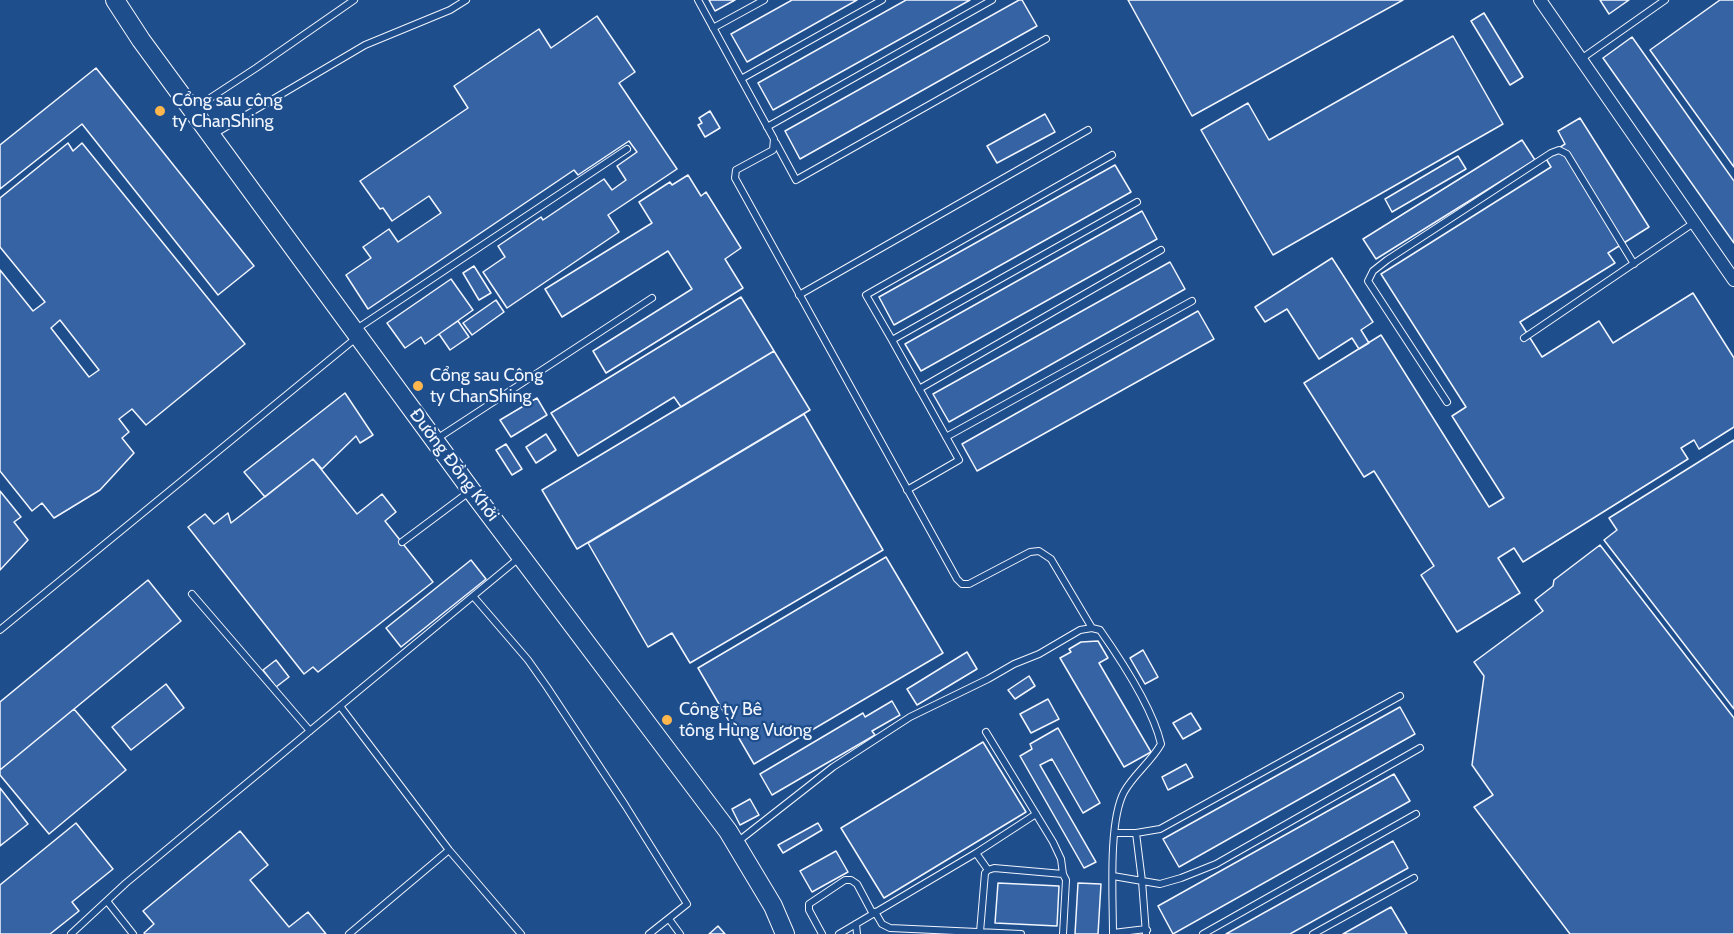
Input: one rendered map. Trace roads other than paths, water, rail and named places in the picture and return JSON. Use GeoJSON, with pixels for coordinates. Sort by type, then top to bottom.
{"type":"FeatureCollection","features":[{"type":"Feature","properties":{"kind":"main road","name":"Đường Đồng Khởi"},"geometry":{"type":"LineString","coordinates":[[115,0],[141,40],[471,490],[728,831],[773,906],[785,934]]}},
{"type":"Feature","properties":{"kind":"street"},"geometry":{"type":"LineString","coordinates":[[1540,0],[1734,280]]}},
{"type":"Feature","properties":{"kind":"lane"},"geometry":{"type":"LineString","coordinates":[[192,110],[354,0]]}},
{"type":"Feature","properties":{"kind":"lane"},"geometry":{"type":"LineString","coordinates":[[211,136],[365,45],[450,10],[466,0]]}},
{"type":"Feature","properties":{"kind":"lane"},"geometry":{"type":"LineString","coordinates":[[698,0],[796,180],[1046,39]]}},
{"type":"Feature","properties":{"kind":"lane"},"geometry":{"type":"LineString","coordinates":[[713,28],[764,0]]}},
{"type":"Feature","properties":{"kind":"lane"},"geometry":{"type":"LineString","coordinates":[[741,79],[882,0]]}},
{"type":"Feature","properties":{"kind":"lane"},"geometry":{"type":"LineString","coordinates":[[767,127],[992,0]]}},
{"type":"Feature","properties":{"kind":"lane"},"geometry":{"type":"LineString","coordinates":[[1581,59],[1665,0]]}},
{"type":"Feature","properties":{"kind":"lane"},"geometry":{"type":"LineString","coordinates":[[800,295],[1088,130]]}},
{"type":"Feature","properties":{"kind":"lane"},"geometry":{"type":"LineString","coordinates":[[774,140],[773,150],[736,170],[734,175],[957,579],[962,584],[969,584],[1030,552],[1039,551],[1051,559],[1092,628]]}},
{"type":"Feature","properties":{"kind":"lane"},"geometry":{"type":"LineString","coordinates":[[0,630],[357,333],[627,149]]}},
{"type":"Feature","properties":{"kind":"lane"},"geometry":{"type":"LineString","coordinates":[[1447,402],[1368,280],[1373,271],[1387,260],[1558,150],[1567,154],[1634,264]]}},
{"type":"Feature","properties":{"kind":"lane"},"geometry":{"type":"LineString","coordinates":[[907,490],[959,460],[866,295],[1113,155]]}},
{"type":"Feature","properties":{"kind":"lane"},"geometry":{"type":"LineString","coordinates":[[892,340],[1137,202]]}},
{"type":"Feature","properties":{"kind":"lane"},"geometry":{"type":"LineString","coordinates":[[1524,338],[1695,222]]}},
{"type":"Feature","properties":{"kind":"lane"},"geometry":{"type":"LineString","coordinates":[[919,389],[1161,250]]}},
{"type":"Feature","properties":{"kind":"lane"},"geometry":{"type":"LineString","coordinates":[[435,440],[652,298]]}},
{"type":"Feature","properties":{"kind":"lane"},"geometry":{"type":"LineString","coordinates":[[946,437],[1192,301]]}},
{"type":"Feature","properties":{"kind":"lane"},"geometry":{"type":"LineString","coordinates":[[402,542],[471,490]]}},
{"type":"Feature","properties":{"kind":"lane"},"geometry":{"type":"LineString","coordinates":[[71,934],[107,901],[522,555]]}},
{"type":"Feature","properties":{"kind":"lane"},"geometry":{"type":"LineString","coordinates":[[192,594],[310,731]]}},
{"type":"Feature","properties":{"kind":"lane"},"geometry":{"type":"LineString","coordinates":[[473,596],[528,660],[570,721],[687,904],[649,934]]}},
{"type":"Feature","properties":{"kind":"lane"},"geometry":{"type":"LineString","coordinates":[[736,843],[833,767],[910,717],[1014,664],[1039,654],[1080,630],[1092,628],[1100,630],[1117,654],[1158,728],[1161,744],[1155,755],[1128,785],[1117,812],[1113,876],[1113,933],[1147,932],[1136,833]]}},
{"type":"Feature","properties":{"kind":"lane"},"geometry":{"type":"LineString","coordinates":[[1116,833],[1160,830],[1400,696]]}},
{"type":"Feature","properties":{"kind":"lane"},"geometry":{"type":"LineString","coordinates":[[340,706],[449,850],[521,934]]}},
{"type":"Feature","properties":{"kind":"lane"},"geometry":{"type":"LineString","coordinates":[[986,732],[1053,842],[1061,860],[1066,880],[1064,934]]}},
{"type":"Feature","properties":{"kind":"lane"},"geometry":{"type":"LineString","coordinates":[[1113,876],[1160,884],[1216,864],[1420,748]]}},
{"type":"Feature","properties":{"kind":"lane"},"geometry":{"type":"LineString","coordinates":[[839,934],[1036,814]]}},
{"type":"Feature","properties":{"kind":"lane"},"geometry":{"type":"LineString","coordinates":[[1203,934],[1416,814]]}},
{"type":"Feature","properties":{"kind":"lane"},"geometry":{"type":"LineString","coordinates":[[349,934],[449,850]]}},
{"type":"Feature","properties":{"kind":"lane"},"geometry":{"type":"LineString","coordinates":[[976,852],[988,870]]}},
{"type":"Feature","properties":{"kind":"lane"},"geometry":{"type":"LineString","coordinates":[[980,932],[985,873],[988,870],[994,868],[1063,874]]}},
{"type":"Feature","properties":{"kind":"lane"},"geometry":{"type":"LineString","coordinates":[[1312,934],[1414,878]]}},
{"type":"Feature","properties":{"kind":"lane"},"geometry":{"type":"LineString","coordinates":[[822,934],[809,910],[809,904],[845,880],[851,880],[856,884],[882,924],[890,928],[1021,934]]}},
{"type":"Feature","properties":{"kind":"lane"},"geometry":{"type":"LineString","coordinates":[[107,901],[133,934]]}},
{"type":"Feature","properties":{"kind":"lane"},"geometry":{"type":"LineString","coordinates":[[669,919],[680,934]]}},
{"type":"Feature","properties":{"kind":"lane"},"geometry":{"type":"LineString","coordinates":[[856,924],[857,934]]}},
{"type":"Feature","properties":{"kind":"place","name":"Cổng sau công ty ChanShing"},"geometry":{"type":"Point","coordinates":[160,111]}},
{"type":"Feature","properties":{"kind":"place","name":"Cổng sau Công ty ChanShing"},"geometry":{"type":"Point","coordinates":[418,386]}},
{"type":"Feature","properties":{"kind":"place","name":"Công ty Bê tông Hùng Vương"},"geometry":{"type":"Point","coordinates":[667,720]}}]}
